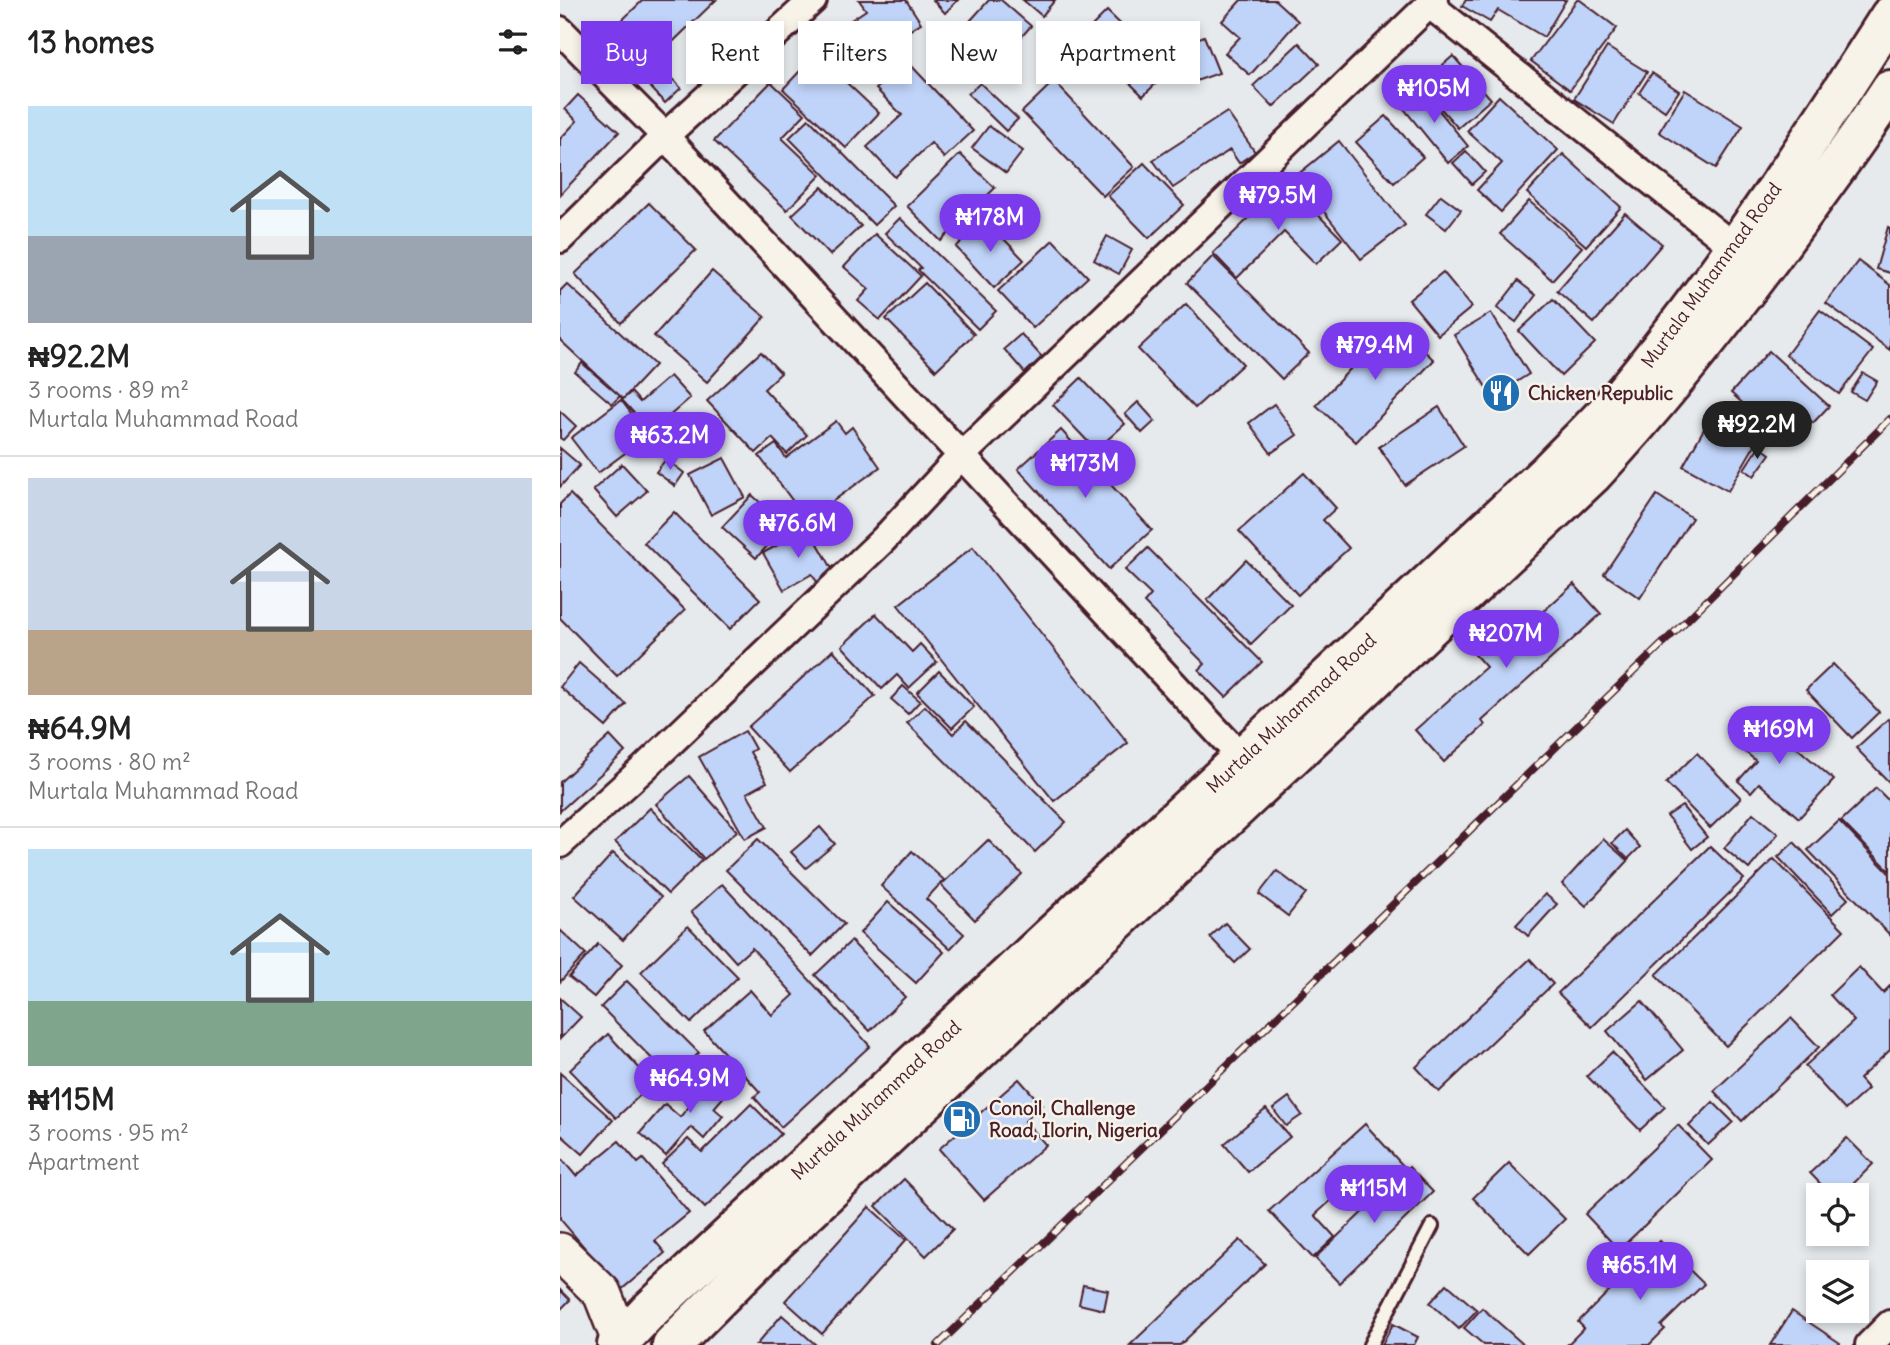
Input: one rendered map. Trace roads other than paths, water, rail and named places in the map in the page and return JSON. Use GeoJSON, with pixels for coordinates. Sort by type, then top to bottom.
{"type":"FeatureCollection","features":[{"type":"Feature","properties":{"kind":"highway","name":"Murtala Muhammad Road"},"geometry":{"type":"LineString","coordinates":[[619,1343],[649,1311],[1548,472],[1621,396],[1734,247],[1818,128],[1890,16]]}},
{"type":"Feature","properties":{"kind":"highway"},"geometry":{"type":"LineString","coordinates":[[1818,128],[1890,24]]}},
{"type":"Feature","properties":{"kind":"highway","name":"Murtala Muhammad Road"},"geometry":{"type":"LineString","coordinates":[[1851,150],[1890,75]]}},
{"type":"Feature","properties":{"kind":"highway","name":"Murtala Muhammad Road"},"geometry":{"type":"LineString","coordinates":[[672,1345],[786,1232],[1592,475],[1649,414],[1708,341],[1851,150],[1890,90]]}},
{"type":"Feature","properties":{"kind":"street"},"geometry":{"type":"LineString","coordinates":[[560,239],[665,136],[813,0]]}},
{"type":"Feature","properties":{"kind":"street"},"geometry":{"type":"LineString","coordinates":[[560,844],[644,768],[883,540],[961,456],[1432,2],[1734,247]]}},
{"type":"Feature","properties":{"kind":"street"},"geometry":{"type":"LineString","coordinates":[[560,30],[665,136],[1243,759]]}},
{"type":"Feature","properties":{"kind":"street"},"geometry":{"type":"LineString","coordinates":[[560,1252],[602,1293],[649,1311]]}},
{"type":"Feature","properties":{"kind":"street"},"geometry":{"type":"LineString","coordinates":[[602,1293],[619,1343]]}},
{"type":"Feature","properties":{"kind":"street"},"geometry":{"type":"LineString","coordinates":[[1870,1345],[1890,1324]]}},
{"type":"Feature","properties":{"kind":"lane"},"geometry":{"type":"LineString","coordinates":[[1370,1345],[1432,1226]]}},
{"type":"Feature","properties":{"kind":"railway"},"geometry":{"type":"LineString","coordinates":[[938,1345],[1685,622],[1890,419]]}},
{"type":"Feature","properties":{"kind":"place","name":"Chicken Republic"},"geometry":{"type":"Point","coordinates":[1501,393]}},
{"type":"Feature","properties":{"kind":"place","name":"Conoil, Challenge Road, Ilorin, Nigeria"},"geometry":{"type":"Point","coordinates":[962,1119]}}]}
